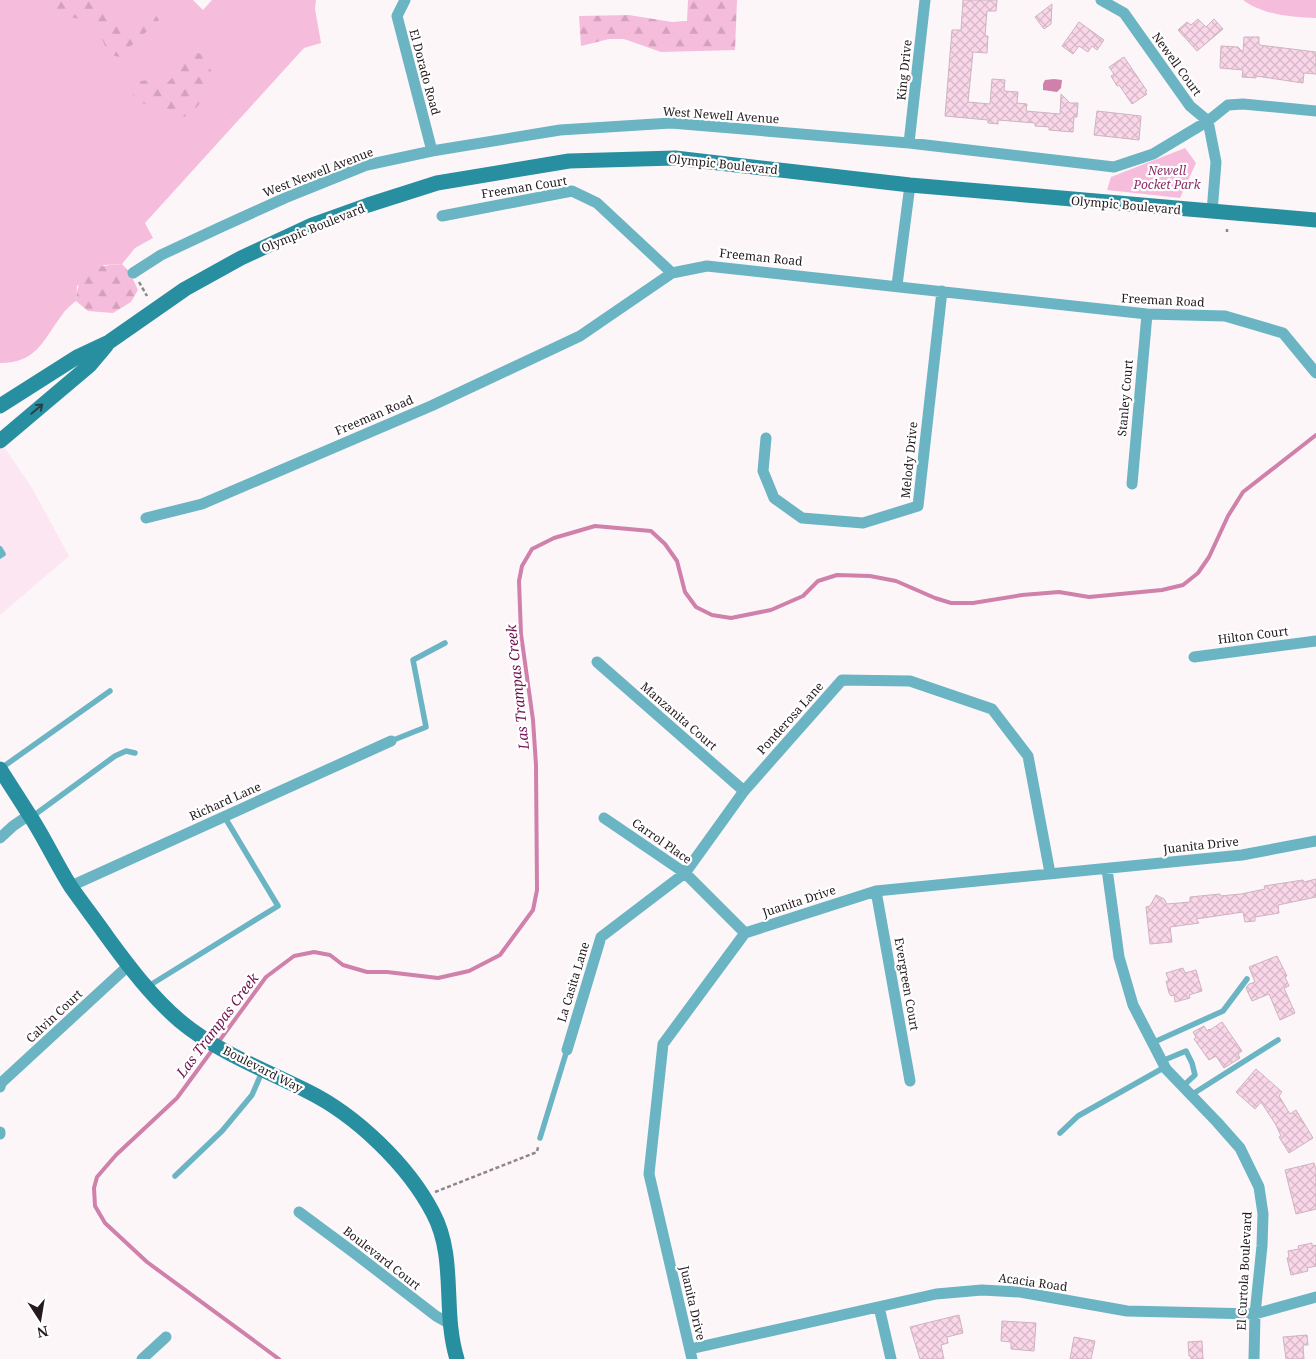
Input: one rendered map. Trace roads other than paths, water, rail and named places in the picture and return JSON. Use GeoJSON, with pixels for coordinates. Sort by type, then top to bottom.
{"type":"FeatureCollection","features":[{"type":"Feature","properties":{"kind":"main road","name":"Olympic Boulevard"},"geometry":{"type":"LineString","coordinates":[[0,406],[77,357],[108,342],[185,289],[241,258],[312,225],[437,183],[569,161],[675,158],[910,185],[1316,220]]}},
{"type":"Feature","properties":{"kind":"main road","name":"Olympic Boulevard"},"geometry":{"type":"LineString","coordinates":[[0,441],[90,365],[108,342]]}},
{"type":"Feature","properties":{"kind":"main road","name":"Boulevard Way"},"geometry":{"type":"LineString","coordinates":[[0,769],[71,886],[146,988],[192,1030],[236,1056],[309,1092],[339,1110],[378,1143],[411,1176],[434,1214],[445,1249],[450,1324],[457,1359]]}},
{"type":"Feature","properties":{"kind":"street","name":"El Dorado Road"},"geometry":{"type":"LineString","coordinates":[[405,0],[397,16],[432,151]]}},
{"type":"Feature","properties":{"kind":"street","name":"King Drive"},"geometry":{"type":"LineString","coordinates":[[909,143],[925,0]]}},
{"type":"Feature","properties":{"kind":"street","name":"Newell Court"},"geometry":{"type":"LineString","coordinates":[[1101,0],[1124,14],[1190,106],[1208,121]]}},
{"type":"Feature","properties":{"kind":"street","name":"West Newell Avenue"},"geometry":{"type":"LineString","coordinates":[[133,273],[161,254],[285,198],[367,165],[432,151],[560,130],[671,123],[909,143],[1114,167],[1153,154],[1208,121],[1228,105],[1243,104],[1316,111]]}},
{"type":"Feature","properties":{"kind":"street"},"geometry":{"type":"LineString","coordinates":[[1208,121],[1216,162],[1212,212]]}},
{"type":"Feature","properties":{"kind":"street"},"geometry":{"type":"LineString","coordinates":[[897,285],[910,185]]}},
{"type":"Feature","properties":{"kind":"street","name":"Freeman Court"},"geometry":{"type":"LineString","coordinates":[[442,216],[572,191],[597,203],[672,273]]}},
{"type":"Feature","properties":{"kind":"street","name":"Freeman Road"},"geometry":{"type":"LineString","coordinates":[[146,518],[202,504],[431,406],[580,336],[672,273],[706,266],[897,285],[1147,314],[1224,316],[1283,333],[1316,374]]}},
{"type":"Feature","properties":{"kind":"street","name":"Melody Drive"},"geometry":{"type":"LineString","coordinates":[[766,438],[763,471],[774,498],[802,518],[863,523],[918,506],[942,291]]}},
{"type":"Feature","properties":{"kind":"street","name":"Stanley Court"},"geometry":{"type":"LineString","coordinates":[[1132,484],[1147,314]]}},
{"type":"Feature","properties":{"kind":"street","name":"Hilton Court"},"geometry":{"type":"LineString","coordinates":[[1194,657],[1316,641]]}},
{"type":"Feature","properties":{"kind":"street","name":"Manzanita Court"},"geometry":{"type":"LineString","coordinates":[[597,662],[744,791]]}},
{"type":"Feature","properties":{"kind":"street","name":"Ponderosa Lane"},"geometry":{"type":"LineString","coordinates":[[685,873],[744,791],[842,680],[910,682],[992,709],[1028,756],[1050,873]]}},
{"type":"Feature","properties":{"kind":"street","name":"Richard Lane"},"geometry":{"type":"LineString","coordinates":[[71,886],[391,740]]}},
{"type":"Feature","properties":{"kind":"street"},"geometry":{"type":"LineString","coordinates":[[0,838],[13,826],[30,816]]}},
{"type":"Feature","properties":{"kind":"street","name":"Carrol Place"},"geometry":{"type":"LineString","coordinates":[[604,818],[685,873],[745,933]]}},
{"type":"Feature","properties":{"kind":"street","name":"Juanita Drive"},"geometry":{"type":"LineString","coordinates":[[691,1354],[649,1174],[663,1044],[745,933],[876,891],[1242,855],[1316,841]]}},
{"type":"Feature","properties":{"kind":"street","name":"El Curtola Boulevard"},"geometry":{"type":"LineString","coordinates":[[1107,869],[1119,957],[1133,1004],[1163,1064],[1240,1148],[1258,1187],[1263,1214],[1262,1246],[1255,1314],[1254,1359]]}},
{"type":"Feature","properties":{"kind":"street","name":"La Casita Lane"},"geometry":{"type":"LineString","coordinates":[[567,1050],[601,937],[685,873]]}},
{"type":"Feature","properties":{"kind":"street","name":"Evergreen Court"},"geometry":{"type":"LineString","coordinates":[[876,891],[910,1081]]}},
{"type":"Feature","properties":{"kind":"street","name":"Calvin Court"},"geometry":{"type":"LineString","coordinates":[[0,1087],[1,1083],[128,966]]}},
{"type":"Feature","properties":{"kind":"street","name":"Boulevard Court"},"geometry":{"type":"LineString","coordinates":[[299,1212],[436,1316],[450,1324]]}},
{"type":"Feature","properties":{"kind":"street","name":"Acacia Road"},"geometry":{"type":"LineString","coordinates":[[691,1354],[936,1294],[982,1290],[1020,1292],[1127,1312],[1255,1314],[1316,1297]]}},
{"type":"Feature","properties":{"kind":"street"},"geometry":{"type":"LineString","coordinates":[[879,1307],[891,1359]]}},
{"type":"Feature","properties":{"kind":"street"},"geometry":{"type":"LineString","coordinates":[[142,1359],[166,1336]]}},
{"type":"Feature","properties":{"kind":"lane"},"geometry":{"type":"LineString","coordinates":[[0,549],[3,554],[0,556]]}},
{"type":"Feature","properties":{"kind":"lane"},"geometry":{"type":"LineString","coordinates":[[391,740],[426,727],[413,660],[445,643]]}},
{"type":"Feature","properties":{"kind":"lane"},"geometry":{"type":"LineString","coordinates":[[0,769],[110,691]]}},
{"type":"Feature","properties":{"kind":"lane"},"geometry":{"type":"LineString","coordinates":[[30,816],[115,756],[126,751],[135,753]]}},
{"type":"Feature","properties":{"kind":"lane"},"geometry":{"type":"LineString","coordinates":[[146,988],[278,906],[224,816]]}},
{"type":"Feature","properties":{"kind":"lane"},"geometry":{"type":"LineString","coordinates":[[1152,1043],[1223,1011],[1247,979]]}},
{"type":"Feature","properties":{"kind":"lane"},"geometry":{"type":"LineString","coordinates":[[1187,1091],[1278,1040]]}},
{"type":"Feature","properties":{"kind":"lane"},"geometry":{"type":"LineString","coordinates":[[540,1138],[567,1050]]}},
{"type":"Feature","properties":{"kind":"lane"},"geometry":{"type":"LineString","coordinates":[[1060,1133],[1078,1116],[1186,1050],[1195,1075],[1187,1091]]}},
{"type":"Feature","properties":{"kind":"lane"},"geometry":{"type":"LineString","coordinates":[[175,1176],[222,1130],[252,1095],[263,1070]]}},
{"type":"Feature","properties":{"kind":"waterway","name":"Las Trampas Creek"},"geometry":{"type":"LineString","coordinates":[[217,1044],[266,977],[294,956],[314,952],[330,955],[343,965],[367,972],[387,972],[438,978],[469,971],[500,955],[533,910],[537,890],[536,765],[533,720],[521,634],[519,581],[522,566],[532,549],[554,538],[595,526],[651,531],[665,544],[677,561],[685,592],[696,607],[712,615],[731,618],[771,610],[803,596],[818,581],[837,575],[870,576],[896,581],[951,603],[973,603],[1022,595],[1059,592],[1089,597],[1162,590],[1183,585],[1198,573],[1209,557],[1228,516],[1243,492],[1316,435]]}},
{"type":"Feature","properties":{"kind":"waterway","name":"Las Trampas Creek"},"geometry":{"type":"LineString","coordinates":[[213,1049],[177,1098],[116,1155],[97,1177],[94,1188],[95,1206],[105,1223],[147,1262],[279,1359]]}},
{"type":"Feature","properties":{"kind":"park label","name":"Newell Pocket Park"},"geometry":{"type":"Point","coordinates":[1167,177]}}]}
